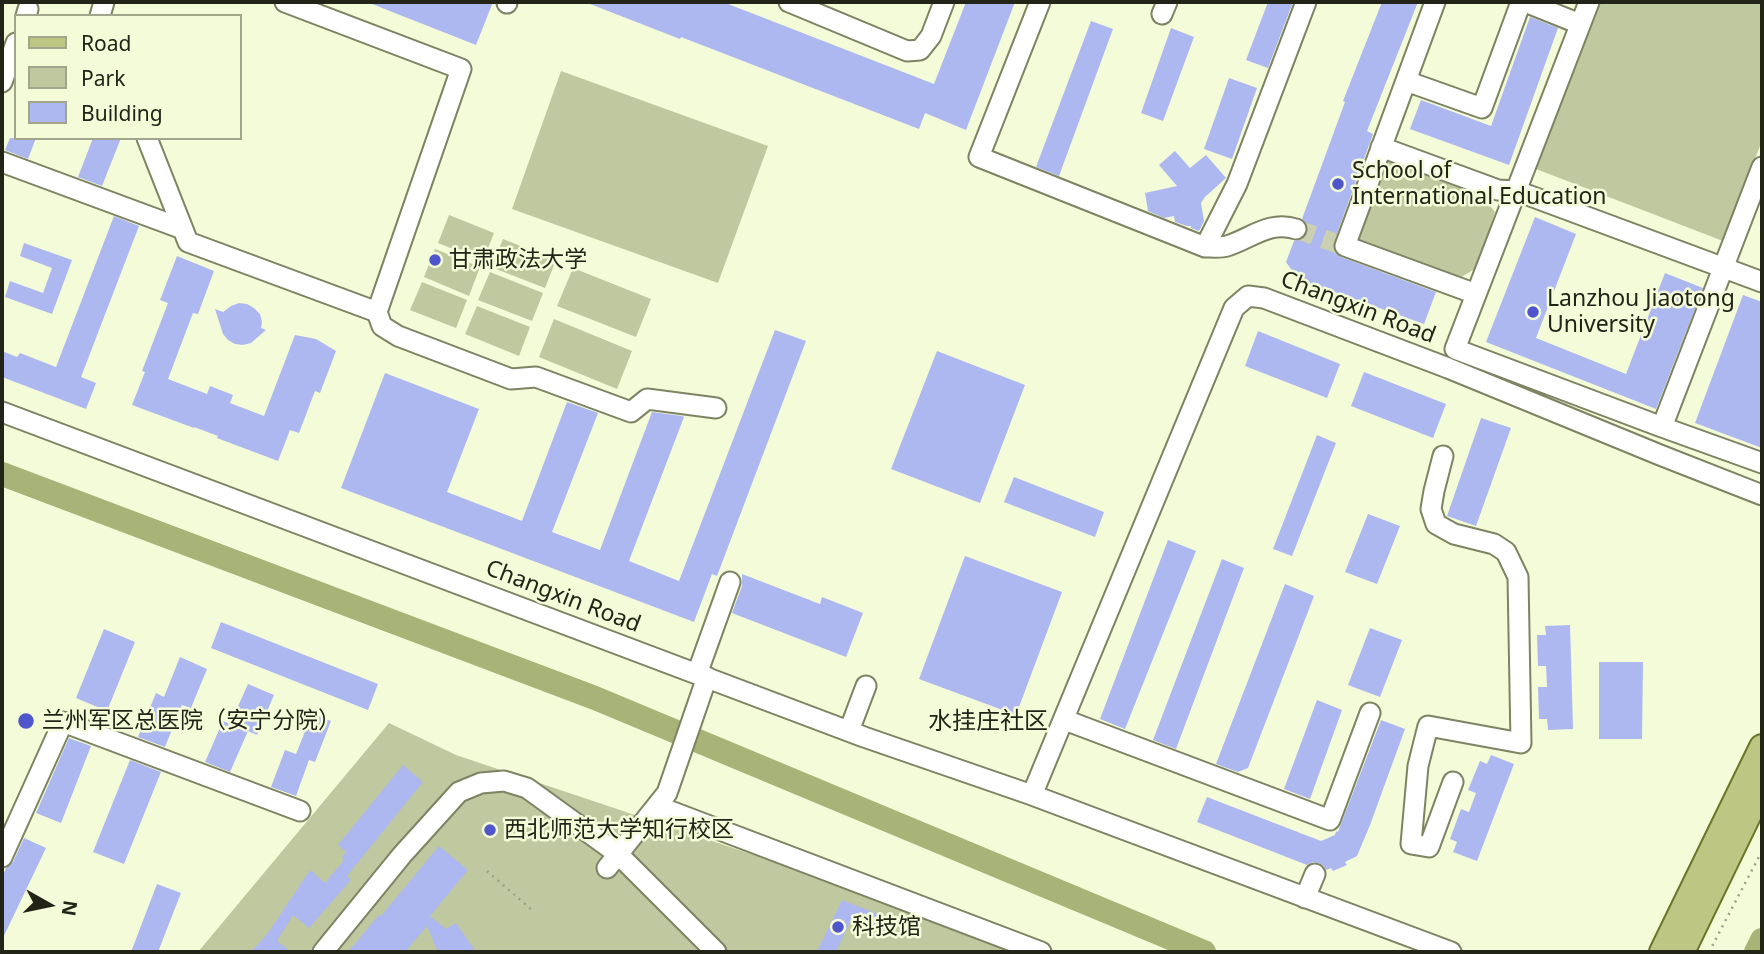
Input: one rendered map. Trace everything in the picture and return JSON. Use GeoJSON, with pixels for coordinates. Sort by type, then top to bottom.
{"type":"FeatureCollection","features":[{"type":"Feature","properties":{"kind":"main road"},"geometry":{"type":"LineString","coordinates":[[1662,952],[1762,747]]}},
{"type":"Feature","properties":{"kind":"main road"},"geometry":{"type":"LineString","coordinates":[[1682,952],[1762,787]]}},
{"type":"Feature","properties":{"kind":"street"},"geometry":{"type":"LineString","coordinates":[[285,2],[461,69],[377,312],[382,326],[398,336],[511,379],[536,377],[631,412],[647,399],[716,408]]}},
{"type":"Feature","properties":{"kind":"street"},"geometry":{"type":"LineString","coordinates":[[789,2],[907,51],[920,50],[931,36],[944,2]]}},
{"type":"Feature","properties":{"kind":"street"},"geometry":{"type":"LineString","coordinates":[[1040,2],[979,156],[1205,247],[1224,247],[1270,227],[1296,229]]}},
{"type":"Feature","properties":{"kind":"street"},"geometry":{"type":"LineString","coordinates":[[1205,247],[1237,184],[1306,2]]}},
{"type":"Feature","properties":{"kind":"street"},"geometry":{"type":"LineString","coordinates":[[1436,2],[1343,246],[1476,294]]}},
{"type":"Feature","properties":{"kind":"street"},"geometry":{"type":"LineString","coordinates":[[1406,81],[1482,108],[1523,2],[1580,24]]}},
{"type":"Feature","properties":{"kind":"street"},"geometry":{"type":"LineString","coordinates":[[1589,2],[1455,349],[1762,463]]}},
{"type":"Feature","properties":{"kind":"street"},"geometry":{"type":"LineString","coordinates":[[2,82],[14,49]]}},
{"type":"Feature","properties":{"kind":"street"},"geometry":{"type":"LineString","coordinates":[[148,140],[188,242],[377,312]]}},
{"type":"Feature","properties":{"kind":"street"},"geometry":{"type":"LineString","coordinates":[[1381,147],[1497,190],[1517,191],[1762,282]]}},
{"type":"Feature","properties":{"kind":"street"},"geometry":{"type":"LineString","coordinates":[[2,162],[183,229]]}},
{"type":"Feature","properties":{"kind":"street"},"geometry":{"type":"LineString","coordinates":[[1662,427],[1762,167]]}},
{"type":"Feature","properties":{"kind":"street","name":"Changxin Road"},"geometry":{"type":"LineString","coordinates":[[2,412],[849,731],[1032,795],[1234,308],[1248,296],[1264,298],[1436,363],[1762,495]]}},
{"type":"Feature","properties":{"kind":"street"},"geometry":{"type":"LineString","coordinates":[[1443,456],[1431,509],[1436,524],[1454,534],[1493,544],[1506,552],[1518,577],[1521,743],[1428,726],[1418,766],[1411,844],[1429,847],[1453,782]]}},
{"type":"Feature","properties":{"kind":"street"},"geometry":{"type":"LineString","coordinates":[[613,861],[667,793],[691,723],[730,582]]}},
{"type":"Feature","properties":{"kind":"street"},"geometry":{"type":"LineString","coordinates":[[849,731],[866,686]]}},
{"type":"Feature","properties":{"kind":"street"},"geometry":{"type":"LineString","coordinates":[[1065,720],[1329,820],[1370,713]]}},
{"type":"Feature","properties":{"kind":"street"},"geometry":{"type":"LineString","coordinates":[[2,857],[63,722],[300,811]]}},
{"type":"Feature","properties":{"kind":"street"},"geometry":{"type":"LineString","coordinates":[[323,952],[402,855],[459,792],[481,783],[504,781],[527,788],[716,952]]}},
{"type":"Feature","properties":{"kind":"street"},"geometry":{"type":"LineString","coordinates":[[1032,795],[1451,952]]}},
{"type":"Feature","properties":{"kind":"street"},"geometry":{"type":"LineString","coordinates":[[657,806],[1041,952]]}},
{"type":"Feature","properties":{"kind":"street"},"geometry":{"type":"LineString","coordinates":[[1306,898],[1315,874]]}},
{"type":"Feature","properties":{"kind":"path"},"geometry":{"type":"LineString","coordinates":[[1709,952],[1762,851]]}},
{"type":"Feature","properties":{"kind":"path"},"geometry":{"type":"LineString","coordinates":[[487,871],[532,910]]}},
{"type":"Feature","properties":{"kind":"green space"},"geometry":{"type":"Polygon","coordinates":[[[1601,2],[1762,2],[1762,141],[1723,241],[1536,169],[1601,2]]]}},
{"type":"Feature","properties":{"kind":"green space"},"geometry":{"type":"Polygon","coordinates":[[[561,71],[768,146],[718,283],[512,209],[561,71]]]}},
{"type":"Feature","properties":{"kind":"green space"},"geometry":{"type":"Polygon","coordinates":[[[1385,160],[1482,195],[1495,212],[1478,267],[1458,279],[1354,238],[1385,160]]]}},
{"type":"Feature","properties":{"kind":"green space"},"geometry":{"type":"Polygon","coordinates":[[[449,215],[494,233],[483,261],[438,243],[449,215]]]}},
{"type":"Feature","properties":{"kind":"green space"},"geometry":{"type":"Polygon","coordinates":[[[503,239],[556,260],[545,288],[491,267],[503,239]]]}},
{"type":"Feature","properties":{"kind":"green space"},"geometry":{"type":"Polygon","coordinates":[[[435,249],[480,267],[469,296],[424,277],[435,249]]]}},
{"type":"Feature","properties":{"kind":"green space"},"geometry":{"type":"Polygon","coordinates":[[[573,268],[651,299],[636,337],[557,306],[573,268]]]}},
{"type":"Feature","properties":{"kind":"green space"},"geometry":{"type":"Polygon","coordinates":[[[490,272],[543,293],[532,321],[478,300],[490,272]]]}},
{"type":"Feature","properties":{"kind":"green space"},"geometry":{"type":"Polygon","coordinates":[[[422,282],[467,300],[456,328],[410,310],[422,282]]]}},
{"type":"Feature","properties":{"kind":"green space"},"geometry":{"type":"Polygon","coordinates":[[[477,306],[530,327],[519,356],[465,334],[477,306]]]}},
{"type":"Feature","properties":{"kind":"green space"},"geometry":{"type":"Polygon","coordinates":[[[554,319],[632,351],[617,389],[539,357],[554,319]]]}},
{"type":"Feature","properties":{"kind":"green space","name":"西北师范大学知行校区"},"geometry":{"type":"Polygon","coordinates":[[[389,723],[456,755],[906,906],[1014,952],[198,952],[389,723]]]}},
{"type":"Feature","properties":{"kind":"building"},"geometry":{"type":"Polygon","coordinates":[[[367,2],[493,2],[476,45],[367,2]]]}},
{"type":"Feature","properties":{"kind":"building"},"geometry":{"type":"Polygon","coordinates":[[[585,2],[723,2],[934,84],[966,2],[1015,2],[966,130],[925,113],[919,129],[585,2]]]}},
{"type":"Feature","properties":{"kind":"building"},"geometry":{"type":"Polygon","coordinates":[[[1268,2],[1293,2],[1268,68],[1246,60],[1268,2]]]}},
{"type":"Feature","properties":{"kind":"building"},"geometry":{"type":"Polygon","coordinates":[[[1382,2],[1418,2],[1367,131],[1373,134],[1333,247],[1335,253],[1341,257],[1436,292],[1424,324],[1298,279],[1286,262],[1294,241],[1305,237],[1308,232],[1302,219],[1345,102],[1343,101],[1382,2]]]}},
{"type":"Feature","properties":{"kind":"building"},"geometry":{"type":"Polygon","coordinates":[[[1530,17],[1558,28],[1509,165],[1410,129],[1421,100],[1491,126],[1530,17]]]}},
{"type":"Feature","properties":{"kind":"building"},"geometry":{"type":"Polygon","coordinates":[[[1091,21],[1113,29],[1059,176],[1036,167],[1091,21]]]}},
{"type":"Feature","properties":{"kind":"building"},"geometry":{"type":"Polygon","coordinates":[[[1171,28],[1194,37],[1163,121],[1141,113],[1171,28]]]}},
{"type":"Feature","properties":{"kind":"building"},"geometry":{"type":"Polygon","coordinates":[[[1229,78],[1257,88],[1232,159],[1204,149],[1229,78]]]}},
{"type":"Feature","properties":{"kind":"building"},"geometry":{"type":"Polygon","coordinates":[[[10,138],[35,140],[28,159],[5,150],[10,138]]]}},
{"type":"Feature","properties":{"kind":"building"},"geometry":{"type":"Polygon","coordinates":[[[92,140],[120,140],[102,186],[78,177],[92,140]]]}},
{"type":"Feature","properties":{"kind":"building"},"geometry":{"type":"Polygon","coordinates":[[[1175,151],[1190,168],[1206,155],[1226,178],[1201,203],[1204,221],[1199,231],[1175,222],[1174,216],[1164,218],[1148,211],[1145,193],[1177,186],[1159,165],[1175,151]]]}},
{"type":"Feature","properties":{"kind":"building"},"geometry":{"type":"Polygon","coordinates":[[[114,216],[139,226],[81,377],[96,383],[86,409],[2,377],[2,351],[17,357],[20,353],[56,367],[114,216]]]}},
{"type":"Feature","properties":{"kind":"building"},"geometry":{"type":"Polygon","coordinates":[[[1535,217],[1576,234],[1536,338],[1626,374],[1665,273],[1703,288],[1656,409],[1486,342],[1535,217]]]}},
{"type":"Feature","properties":{"kind":"building"},"geometry":{"type":"Polygon","coordinates":[[[24,243],[72,260],[52,314],[5,297],[10,281],[43,293],[52,268],[20,256],[24,243]]]}},
{"type":"Feature","properties":{"kind":"building"},"geometry":{"type":"Polygon","coordinates":[[[177,256],[214,271],[198,314],[193,313],[168,379],[207,394],[210,386],[233,395],[230,403],[264,416],[295,335],[316,339],[336,351],[320,393],[315,391],[299,433],[290,430],[278,461],[132,405],[168,303],[160,300],[177,256]]]}},
{"type":"Feature","properties":{"kind":"building"},"geometry":{"type":"Polygon","coordinates":[[[1743,295],[1762,302],[1762,448],[1695,423],[1743,295]]]}},
{"type":"Feature","properties":{"kind":"building"},"geometry":{"type":"Polygon","coordinates":[[[239,303],[247,304],[260,314],[261,328],[266,330],[251,343],[243,345],[235,344],[223,334],[215,309],[223,312],[239,303]]]}},
{"type":"Feature","properties":{"kind":"building"},"geometry":{"type":"Polygon","coordinates":[[[775,330],[806,341],[717,576],[712,574],[694,622],[341,488],[385,373],[479,409],[447,492],[522,521],[567,402],[598,413],[552,532],[600,550],[652,412],[682,416],[684,417],[629,561],[679,581],[775,330]]]}},
{"type":"Feature","properties":{"kind":"building"},"geometry":{"type":"Polygon","coordinates":[[[1258,331],[1340,364],[1327,398],[1245,366],[1258,331]]]}},
{"type":"Feature","properties":{"kind":"building"},"geometry":{"type":"Polygon","coordinates":[[[937,351],[1025,385],[980,503],[891,469],[937,351]]]}},
{"type":"Feature","properties":{"kind":"building"},"geometry":{"type":"Polygon","coordinates":[[[1364,372],[1446,404],[1433,438],[1351,406],[1364,372]]]}},
{"type":"Feature","properties":{"kind":"building"},"geometry":{"type":"Polygon","coordinates":[[[1481,418],[1511,428],[1476,526],[1447,516],[1481,418]]]}},
{"type":"Feature","properties":{"kind":"building"},"geometry":{"type":"Polygon","coordinates":[[[1317,435],[1336,443],[1292,556],[1273,549],[1317,435]]]}},
{"type":"Feature","properties":{"kind":"building"},"geometry":{"type":"Polygon","coordinates":[[[1014,477],[1104,512],[1095,537],[1004,502],[1014,477]]]}},
{"type":"Feature","properties":{"kind":"building"},"geometry":{"type":"Polygon","coordinates":[[[1368,514],[1400,526],[1377,584],[1345,572],[1368,514]]]}},
{"type":"Feature","properties":{"kind":"building"},"geometry":{"type":"Polygon","coordinates":[[[1168,540],[1196,551],[1125,729],[1100,719],[1168,540]]]}},
{"type":"Feature","properties":{"kind":"building"},"geometry":{"type":"Polygon","coordinates":[[[965,556],[1062,592],[1016,715],[919,679],[965,556]]]}},
{"type":"Feature","properties":{"kind":"building"},"geometry":{"type":"Polygon","coordinates":[[[1222,559],[1244,568],[1176,749],[1153,740],[1222,559]]]}},
{"type":"Feature","properties":{"kind":"building"},"geometry":{"type":"Polygon","coordinates":[[[742,574],[820,604],[822,597],[863,613],[846,657],[732,613],[742,586],[742,574]]]}},
{"type":"Feature","properties":{"kind":"building"},"geometry":{"type":"Polygon","coordinates":[[[1285,584],[1314,596],[1248,768],[1238,772],[1216,764],[1285,584]]]}},
{"type":"Feature","properties":{"kind":"building"},"geometry":{"type":"Polygon","coordinates":[[[221,622],[378,684],[368,710],[211,648],[221,622]]]}},
{"type":"Feature","properties":{"kind":"building"},"geometry":{"type":"Polygon","coordinates":[[[1570,625],[1573,729],[1548,730],[1547,719],[1539,719],[1538,687],[1547,687],[1546,666],[1538,666],[1537,635],[1546,635],[1545,626],[1570,625]]]}},
{"type":"Feature","properties":{"kind":"building"},"geometry":{"type":"Polygon","coordinates":[[[1370,628],[1402,640],[1380,697],[1348,685],[1370,628]]]}},
{"type":"Feature","properties":{"kind":"building"},"geometry":{"type":"Polygon","coordinates":[[[104,629],[135,642],[107,711],[76,698],[104,629]]]}},
{"type":"Feature","properties":{"kind":"building"},"geometry":{"type":"Polygon","coordinates":[[[180,657],[207,669],[191,708],[182,705],[165,747],[138,737],[156,693],[164,697],[180,657]]]}},
{"type":"Feature","properties":{"kind":"building"},"geometry":{"type":"Polygon","coordinates":[[[1599,662],[1643,662],[1642,739],[1599,739],[1599,662]]]}},
{"type":"Feature","properties":{"kind":"building"},"geometry":{"type":"Polygon","coordinates":[[[248,684],[274,695],[257,735],[248,731],[230,772],[205,762],[223,721],[230,724],[248,684]]]}},
{"type":"Feature","properties":{"kind":"building"},"geometry":{"type":"Polygon","coordinates":[[[1317,700],[1342,710],[1310,799],[1284,789],[1317,700]]]}},
{"type":"Feature","properties":{"kind":"building"},"geometry":{"type":"Polygon","coordinates":[[[312,714],[331,721],[315,762],[309,760],[296,796],[271,787],[285,750],[296,754],[312,714]]]}},
{"type":"Feature","properties":{"kind":"building"},"geometry":{"type":"Polygon","coordinates":[[[1381,720],[1405,729],[1357,856],[1345,862],[1347,865],[1333,871],[1331,868],[1326,870],[1319,863],[1307,865],[1197,822],[1207,797],[1321,841],[1335,835],[1381,720]]]}},
{"type":"Feature","properties":{"kind":"building"},"geometry":{"type":"Polygon","coordinates":[[[69,738],[91,746],[61,823],[36,813],[69,738]]]}},
{"type":"Feature","properties":{"kind":"building"},"geometry":{"type":"Polygon","coordinates":[[[1491,755],[1514,764],[1477,861],[1453,852],[1457,842],[1450,839],[1461,809],[1469,812],[1476,793],[1468,790],[1480,761],[1487,764],[1491,755]]]}},
{"type":"Feature","properties":{"kind":"building"},"geometry":{"type":"Polygon","coordinates":[[[130,760],[161,772],[124,864],[93,852],[130,760]]]}},
{"type":"Feature","properties":{"kind":"building"},"geometry":{"type":"Polygon","coordinates":[[[403,765],[423,782],[347,876],[351,880],[309,928],[293,915],[277,941],[291,952],[251,952],[268,933],[310,870],[325,883],[344,860],[342,858],[346,852],[338,845],[403,765]]]}},
{"type":"Feature","properties":{"kind":"building"},"geometry":{"type":"Polygon","coordinates":[[[24,838],[46,848],[2,940],[2,878],[24,838]]]}},
{"type":"Feature","properties":{"kind":"building"},"geometry":{"type":"Polygon","coordinates":[[[439,846],[468,870],[430,916],[446,929],[456,923],[476,952],[438,952],[427,926],[405,952],[348,952],[379,915],[381,916],[439,846]]]}},
{"type":"Feature","properties":{"kind":"building"},"geometry":{"type":"Polygon","coordinates":[[[157,884],[181,893],[158,952],[131,952],[157,884]]]}},
{"type":"Feature","properties":{"kind":"building","name":"科技馆"},"geometry":{"type":"Polygon","coordinates":[[[842,900],[896,921],[889,932],[852,918],[836,952],[817,952],[842,900]]]}},
{"type":"Feature","properties":{"kind":"waterway"},"geometry":{"type":"LineString","coordinates":[[2,474],[595,698],[1204,952]]}},
{"type":"Feature","properties":{"kind":"waterway"},"geometry":{"type":"LineString","coordinates":[[1756,952],[1762,940]]}},
{"type":"Feature","properties":{"kind":"tunnel"},"geometry":{"type":"LineString","coordinates":[[1296,229],[1341,245]]}},
{"type":"Feature","properties":{"kind":"place","name":"School of International Education"},"geometry":{"type":"Point","coordinates":[1338,184]}},
{"type":"Feature","properties":{"kind":"place","name":"甘肃政法大学"},"geometry":{"type":"Point","coordinates":[435,260]}},
{"type":"Feature","properties":{"kind":"place","name":"Lanzhou Jiaotong University"},"geometry":{"type":"Point","coordinates":[1533,312]}},
{"type":"Feature","properties":{"kind":"place","name":"兰州军区总医院（安宁分院）"},"geometry":{"type":"Point","coordinates":[26,721]}},
{"type":"Feature","properties":{"kind":"place","name":"西北师范大学知行校区"},"geometry":{"type":"Point","coordinates":[490,830]}},
{"type":"Feature","properties":{"kind":"place","name":"科技馆"},"geometry":{"type":"Point","coordinates":[838,927]}},
{"type":"Feature","properties":{"kind":"district","name":"水挂庄社区"},"geometry":{"type":"Point","coordinates":[988,722]}}]}
